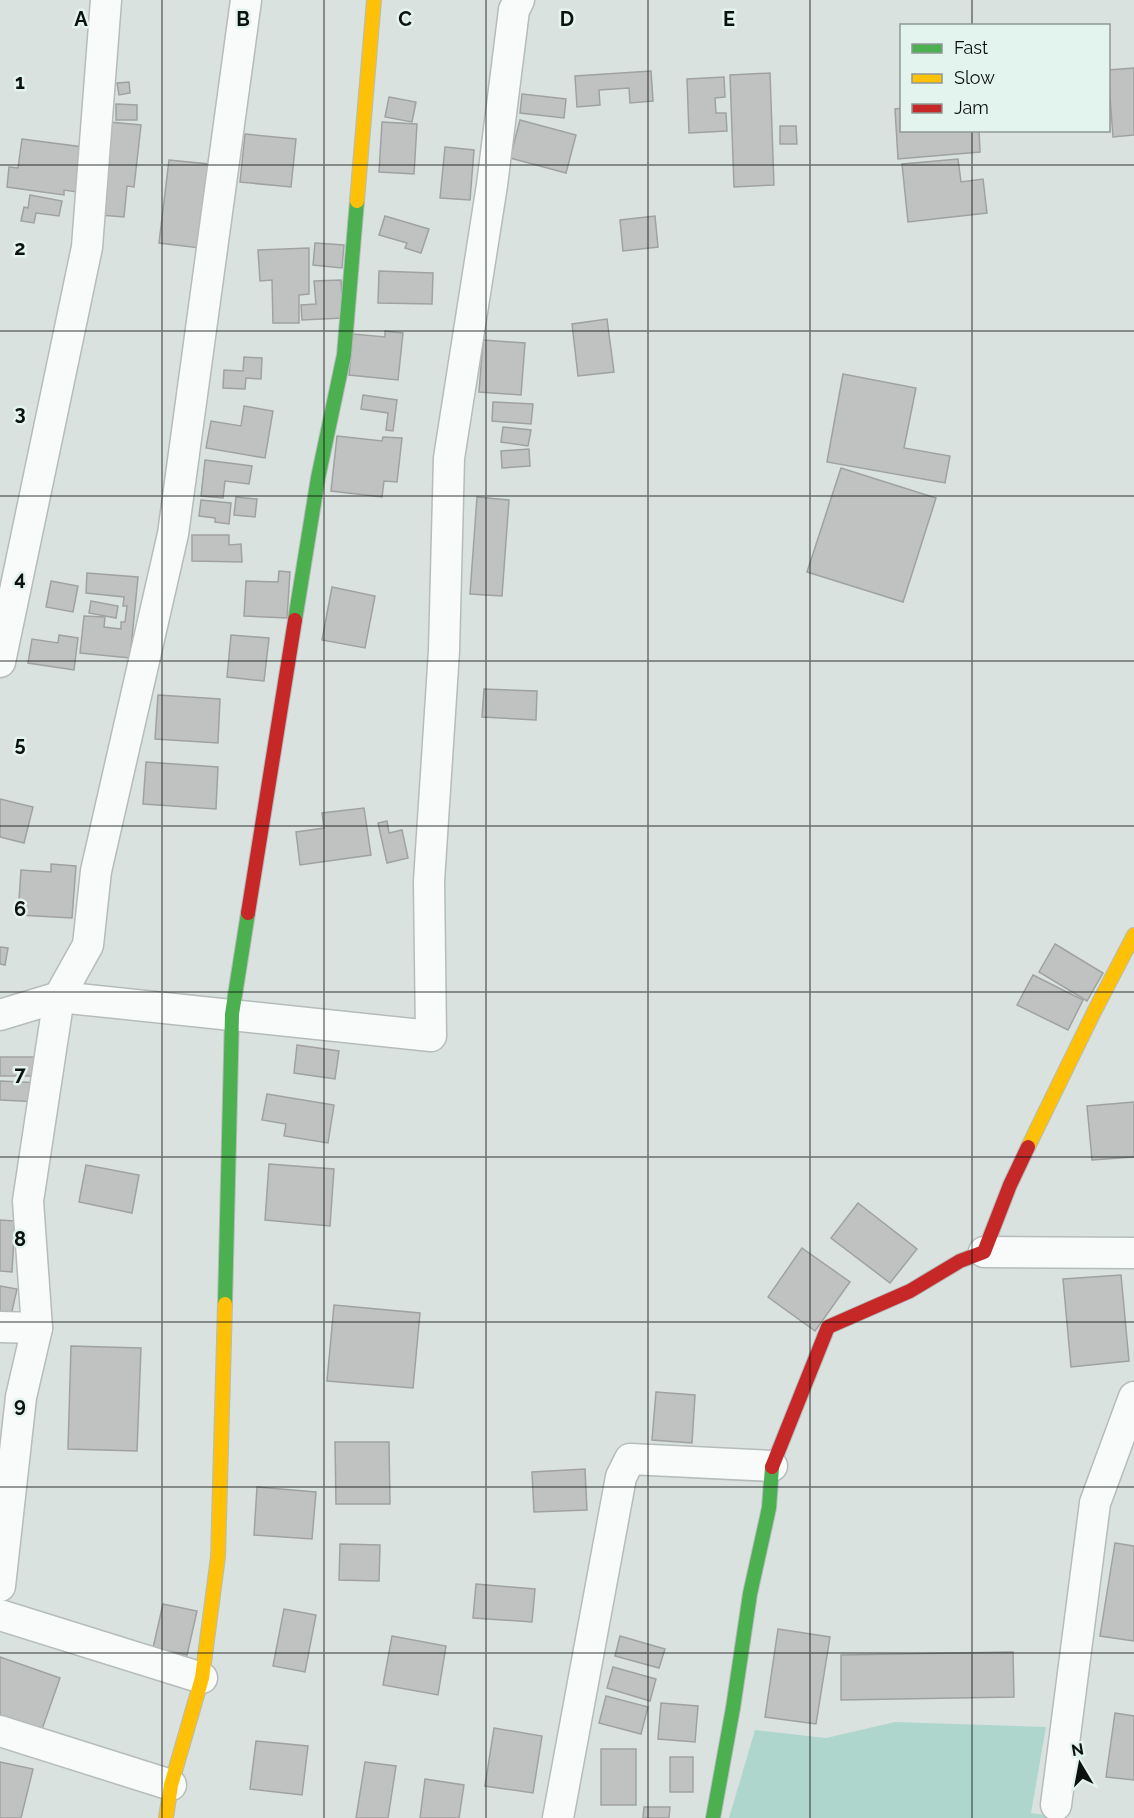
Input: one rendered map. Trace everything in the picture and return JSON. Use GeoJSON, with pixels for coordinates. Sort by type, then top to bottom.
{"type":"FeatureCollection","features":[{"type":"Feature","properties":{"kind":"street"},"geometry":{"type":"LineString","coordinates":[[0,662],[87,247],[106,0]]}},
{"type":"Feature","properties":{"kind":"street"},"geometry":{"type":"LineString","coordinates":[[0,1586],[21,1396],[37,1328],[28,1201],[59,997],[88,945],[96,871],[173,534],[246,0]]}},
{"type":"Feature","properties":{"kind":"street"},"geometry":{"type":"LineString","coordinates":[[166,1818],[171,1785],[201,1678],[218,1557],[232,1014],[318,478],[344,355],[374,0]]}},
{"type":"Feature","properties":{"kind":"street"},"geometry":{"type":"LineString","coordinates":[[0,1016],[59,997],[431,1036],[429,881],[444,651],[449,458],[492,185],[514,10],[519,0]]}},
{"type":"Feature","properties":{"kind":"street"},"geometry":{"type":"LineString","coordinates":[[984,1252],[1010,1185],[1134,935]]}},
{"type":"Feature","properties":{"kind":"street"},"geometry":{"type":"LineString","coordinates":[[712,1818],[733,1708],[750,1594],[769,1508],[772,1466],[828,1327],[910,1291],[960,1261],[984,1252],[1134,1253]]}},
{"type":"Feature","properties":{"kind":"street"},"geometry":{"type":"LineString","coordinates":[[0,1327],[37,1328]]}},
{"type":"Feature","properties":{"kind":"street"},"geometry":{"type":"LineString","coordinates":[[1056,1805],[1095,1503],[1134,1397]]}},
{"type":"Feature","properties":{"kind":"street"},"geometry":{"type":"LineString","coordinates":[[558,1818],[621,1477],[630,1459],[772,1466]]}},
{"type":"Feature","properties":{"kind":"street"},"geometry":{"type":"LineString","coordinates":[[0,1615],[201,1678]]}},
{"type":"Feature","properties":{"kind":"street"},"geometry":{"type":"LineString","coordinates":[[0,1731],[171,1785]]}},
{"type":"Feature","properties":{"kind":"green space"},"geometry":{"type":"Polygon","coordinates":[[[895,1722],[1046,1727],[1031,1813],[1064,1818],[729,1818],[755,1730],[826,1738],[895,1722]]]}},
{"type":"Feature","properties":{"kind":"building"},"geometry":{"type":"Polygon","coordinates":[[[1134,68],[1134,135],[1113,137],[1110,70],[1134,68]]]}},
{"type":"Feature","properties":{"kind":"building"},"geometry":{"type":"Polygon","coordinates":[[[651,71],[653,101],[630,103],[629,88],[599,90],[600,105],[577,107],[575,76],[651,71]]]}},
{"type":"Feature","properties":{"kind":"building"},"geometry":{"type":"Polygon","coordinates":[[[770,73],[774,185],[734,187],[730,75],[770,73]]]}},
{"type":"Feature","properties":{"kind":"building"},"geometry":{"type":"Polygon","coordinates":[[[724,77],[725,97],[715,98],[716,113],[726,113],[727,131],[689,133],[687,79],[724,77]]]}},
{"type":"Feature","properties":{"kind":"building"},"geometry":{"type":"Polygon","coordinates":[[[129,82],[130,93],[119,95],[117,83],[129,82]]]}},
{"type":"Feature","properties":{"kind":"building"},"geometry":{"type":"Polygon","coordinates":[[[522,94],[566,99],[564,118],[520,113],[522,94]]]}},
{"type":"Feature","properties":{"kind":"building"},"geometry":{"type":"Polygon","coordinates":[[[389,97],[416,102],[412,122],[385,117],[389,97]]]}},
{"type":"Feature","properties":{"kind":"building"},"geometry":{"type":"Polygon","coordinates":[[[116,104],[137,105],[137,120],[116,120],[116,104]]]}},
{"type":"Feature","properties":{"kind":"building"},"geometry":{"type":"Polygon","coordinates":[[[900,108],[900,132],[979,132],[980,152],[898,159],[895,109],[900,108]]]}},
{"type":"Feature","properties":{"kind":"building"},"geometry":{"type":"Polygon","coordinates":[[[520,120],[576,135],[566,173],[510,158],[520,120]]]}},
{"type":"Feature","properties":{"kind":"building"},"geometry":{"type":"Polygon","coordinates":[[[110,122],[141,125],[134,187],[127,186],[124,217],[100,215],[110,122]]]}},
{"type":"Feature","properties":{"kind":"building"},"geometry":{"type":"Polygon","coordinates":[[[382,122],[417,124],[414,174],[379,172],[382,122]]]}},
{"type":"Feature","properties":{"kind":"building"},"geometry":{"type":"Polygon","coordinates":[[[780,126],[796,126],[797,144],[780,144],[780,126]]]}},
{"type":"Feature","properties":{"kind":"building"},"geometry":{"type":"Polygon","coordinates":[[[245,134],[296,139],[291,187],[240,182],[245,134]]]}},
{"type":"Feature","properties":{"kind":"building"},"geometry":{"type":"Polygon","coordinates":[[[22,139],[83,147],[77,192],[64,190],[64,195],[7,187],[9,167],[18,168],[22,139]]]}},
{"type":"Feature","properties":{"kind":"building"},"geometry":{"type":"Polygon","coordinates":[[[445,147],[474,150],[470,200],[440,198],[445,147]]]}},
{"type":"Feature","properties":{"kind":"building"},"geometry":{"type":"Polygon","coordinates":[[[958,159],[961,182],[983,179],[987,213],[908,222],[902,164],[958,159]]]}},
{"type":"Feature","properties":{"kind":"building"},"geometry":{"type":"Polygon","coordinates":[[[169,160],[209,164],[200,248],[159,243],[169,160]]]}},
{"type":"Feature","properties":{"kind":"building"},"geometry":{"type":"Polygon","coordinates":[[[30,195],[62,201],[59,216],[36,213],[34,223],[21,221],[24,207],[28,208],[30,195]]]}},
{"type":"Feature","properties":{"kind":"building"},"geometry":{"type":"Polygon","coordinates":[[[385,216],[429,229],[421,253],[405,248],[407,243],[379,235],[385,216]]]}},
{"type":"Feature","properties":{"kind":"building"},"geometry":{"type":"Polygon","coordinates":[[[655,216],[658,247],[623,251],[620,220],[655,216]]]}},
{"type":"Feature","properties":{"kind":"building"},"geometry":{"type":"Polygon","coordinates":[[[315,243],[344,245],[342,268],[313,265],[315,243]]]}},
{"type":"Feature","properties":{"kind":"building"},"geometry":{"type":"Polygon","coordinates":[[[309,248],[309,294],[299,295],[299,323],[273,323],[272,280],[260,281],[258,250],[309,248]]]}},
{"type":"Feature","properties":{"kind":"building"},"geometry":{"type":"Polygon","coordinates":[[[379,271],[433,273],[432,304],[378,303],[379,271]]]}},
{"type":"Feature","properties":{"kind":"building"},"geometry":{"type":"Polygon","coordinates":[[[341,280],[343,318],[302,320],[301,305],[316,304],[314,281],[341,280]]]}},
{"type":"Feature","properties":{"kind":"building"},"geometry":{"type":"Polygon","coordinates":[[[607,319],[614,372],[578,376],[572,324],[607,319]]]}},
{"type":"Feature","properties":{"kind":"building"},"geometry":{"type":"Polygon","coordinates":[[[385,331],[403,333],[398,380],[349,375],[353,334],[385,337],[385,331]]]}},
{"type":"Feature","properties":{"kind":"building"},"geometry":{"type":"Polygon","coordinates":[[[483,340],[525,343],[521,395],[479,392],[483,340]]]}},
{"type":"Feature","properties":{"kind":"building"},"geometry":{"type":"Polygon","coordinates":[[[244,357],[262,358],[261,379],[246,378],[245,389],[223,388],[224,370],[243,371],[244,357]]]}},
{"type":"Feature","properties":{"kind":"building"},"geometry":{"type":"Polygon","coordinates":[[[843,374],[916,388],[904,448],[950,456],[945,483],[827,462],[843,374]]]}},
{"type":"Feature","properties":{"kind":"building"},"geometry":{"type":"Polygon","coordinates":[[[363,395],[397,400],[393,431],[386,430],[388,413],[361,409],[363,395]]]}},
{"type":"Feature","properties":{"kind":"building"},"geometry":{"type":"Polygon","coordinates":[[[493,402],[533,404],[531,424],[492,421],[493,402]]]}},
{"type":"Feature","properties":{"kind":"building"},"geometry":{"type":"Polygon","coordinates":[[[244,406],[273,411],[265,458],[206,448],[211,421],[241,426],[244,406]]]}},
{"type":"Feature","properties":{"kind":"building"},"geometry":{"type":"Polygon","coordinates":[[[503,427],[531,430],[528,446],[501,442],[503,427]]]}},
{"type":"Feature","properties":{"kind":"building"},"geometry":{"type":"Polygon","coordinates":[[[337,436],[382,441],[383,437],[402,438],[397,482],[384,481],[382,497],[331,491],[337,436]]]}},
{"type":"Feature","properties":{"kind":"building"},"geometry":{"type":"Polygon","coordinates":[[[529,449],[530,466],[502,468],[501,451],[529,449]]]}},
{"type":"Feature","properties":{"kind":"building"},"geometry":{"type":"Polygon","coordinates":[[[205,460],[252,466],[249,484],[225,481],[223,498],[201,496],[205,460]]]}},
{"type":"Feature","properties":{"kind":"building"},"geometry":{"type":"Polygon","coordinates":[[[841,468],[936,498],[903,602],[807,572],[841,468]]]}},
{"type":"Feature","properties":{"kind":"building"},"geometry":{"type":"Polygon","coordinates":[[[236,497],[257,499],[255,517],[234,515],[236,497]]]}},
{"type":"Feature","properties":{"kind":"building"},"geometry":{"type":"Polygon","coordinates":[[[477,497],[509,500],[502,596],[470,594],[477,497]]]}},
{"type":"Feature","properties":{"kind":"building"},"geometry":{"type":"Polygon","coordinates":[[[201,500],[231,503],[229,524],[215,522],[215,518],[199,516],[201,500]]]}},
{"type":"Feature","properties":{"kind":"building"},"geometry":{"type":"Polygon","coordinates":[[[192,535],[229,535],[229,545],[241,544],[242,562],[192,561],[192,535]]]}},
{"type":"Feature","properties":{"kind":"building"},"geometry":{"type":"Polygon","coordinates":[[[279,571],[290,572],[287,618],[244,616],[246,581],[278,582],[279,571]]]}},
{"type":"Feature","properties":{"kind":"building"},"geometry":{"type":"Polygon","coordinates":[[[87,573],[138,577],[130,658],[80,653],[84,616],[105,617],[104,627],[121,629],[121,622],[125,622],[127,606],[123,606],[124,597],[86,593],[87,573]]]}},
{"type":"Feature","properties":{"kind":"building"},"geometry":{"type":"Polygon","coordinates":[[[51,581],[78,586],[73,612],[46,607],[51,581]]]}},
{"type":"Feature","properties":{"kind":"building"},"geometry":{"type":"Polygon","coordinates":[[[332,587],[375,596],[365,648],[322,640],[332,587]]]}},
{"type":"Feature","properties":{"kind":"building"},"geometry":{"type":"Polygon","coordinates":[[[91,601],[118,606],[116,618],[89,613],[91,601]]]}},
{"type":"Feature","properties":{"kind":"building"},"geometry":{"type":"Polygon","coordinates":[[[59,635],[78,638],[74,670],[28,663],[32,639],[58,643],[59,635]]]}},
{"type":"Feature","properties":{"kind":"building"},"geometry":{"type":"Polygon","coordinates":[[[231,635],[269,638],[264,681],[227,677],[231,635]]]}},
{"type":"Feature","properties":{"kind":"building"},"geometry":{"type":"Polygon","coordinates":[[[484,689],[537,691],[536,720],[482,717],[484,689]]]}},
{"type":"Feature","properties":{"kind":"building"},"geometry":{"type":"Polygon","coordinates":[[[158,695],[220,699],[218,743],[155,739],[158,695]]]}},
{"type":"Feature","properties":{"kind":"building"},"geometry":{"type":"Polygon","coordinates":[[[146,762],[218,767],[216,809],[143,804],[146,762]]]}},
{"type":"Feature","properties":{"kind":"building"},"geometry":{"type":"Polygon","coordinates":[[[0,799],[33,807],[24,843],[0,837],[0,799]]]}},
{"type":"Feature","properties":{"kind":"building"},"geometry":{"type":"Polygon","coordinates":[[[364,808],[371,855],[300,865],[296,832],[324,828],[322,813],[364,808]]]}},
{"type":"Feature","properties":{"kind":"building"},"geometry":{"type":"Polygon","coordinates":[[[387,821],[389,833],[402,830],[408,858],[387,863],[378,823],[387,821]]]}},
{"type":"Feature","properties":{"kind":"building"},"geometry":{"type":"Polygon","coordinates":[[[51,864],[76,866],[72,918],[18,915],[21,870],[51,872],[51,864]]]}},
{"type":"Feature","properties":{"kind":"building"},"geometry":{"type":"Polygon","coordinates":[[[1055,944],[1103,973],[1087,1001],[1039,972],[1055,944]]]}},
{"type":"Feature","properties":{"kind":"building"},"geometry":{"type":"Polygon","coordinates":[[[0,947],[8,948],[5,965],[0,964],[0,947]]]}},
{"type":"Feature","properties":{"kind":"building"},"geometry":{"type":"Polygon","coordinates":[[[1033,975],[1083,1000],[1068,1030],[1017,1005],[1033,975]]]}},
{"type":"Feature","properties":{"kind":"building"},"geometry":{"type":"Polygon","coordinates":[[[297,1045],[339,1051],[335,1079],[294,1073],[297,1045]]]}},
{"type":"Feature","properties":{"kind":"building"},"geometry":{"type":"Polygon","coordinates":[[[0,1057],[42,1057],[42,1076],[0,1076],[0,1057]]]}},
{"type":"Feature","properties":{"kind":"building"},"geometry":{"type":"Polygon","coordinates":[[[0,1081],[41,1083],[40,1102],[0,1100],[0,1081]]]}},
{"type":"Feature","properties":{"kind":"building"},"geometry":{"type":"Polygon","coordinates":[[[267,1094],[334,1105],[328,1143],[284,1136],[286,1124],[262,1120],[267,1094]]]}},
{"type":"Feature","properties":{"kind":"building"},"geometry":{"type":"Polygon","coordinates":[[[1134,1102],[1134,1157],[1092,1160],[1087,1106],[1134,1102]]]}},
{"type":"Feature","properties":{"kind":"building"},"geometry":{"type":"Polygon","coordinates":[[[269,1164],[334,1169],[330,1226],[265,1220],[269,1164]]]}},
{"type":"Feature","properties":{"kind":"building"},"geometry":{"type":"Polygon","coordinates":[[[86,1165],[139,1175],[132,1213],[79,1202],[86,1165]]]}},
{"type":"Feature","properties":{"kind":"building"},"geometry":{"type":"Polygon","coordinates":[[[858,1203],[917,1249],[890,1283],[831,1238],[858,1203]]]}},
{"type":"Feature","properties":{"kind":"building"},"geometry":{"type":"Polygon","coordinates":[[[0,1220],[15,1221],[12,1272],[0,1271],[0,1220]]]}},
{"type":"Feature","properties":{"kind":"building"},"geometry":{"type":"Polygon","coordinates":[[[802,1248],[850,1282],[815,1331],[768,1297],[802,1248]]]}},
{"type":"Feature","properties":{"kind":"building"},"geometry":{"type":"Polygon","coordinates":[[[1121,1275],[1129,1361],[1071,1367],[1063,1279],[1121,1275]]]}},
{"type":"Feature","properties":{"kind":"building"},"geometry":{"type":"Polygon","coordinates":[[[0,1286],[17,1289],[9,1324],[0,1322],[0,1286]]]}},
{"type":"Feature","properties":{"kind":"building"},"geometry":{"type":"Polygon","coordinates":[[[334,1305],[420,1313],[413,1388],[327,1381],[334,1305]]]}},
{"type":"Feature","properties":{"kind":"building"},"geometry":{"type":"Polygon","coordinates":[[[71,1346],[141,1348],[137,1451],[68,1449],[71,1346]]]}},
{"type":"Feature","properties":{"kind":"building"},"geometry":{"type":"Polygon","coordinates":[[[656,1392],[695,1395],[692,1443],[652,1440],[656,1392]]]}},
{"type":"Feature","properties":{"kind":"building"},"geometry":{"type":"Polygon","coordinates":[[[335,1442],[389,1442],[390,1504],[336,1504],[335,1442]]]}},
{"type":"Feature","properties":{"kind":"building"},"geometry":{"type":"Polygon","coordinates":[[[585,1469],[587,1510],[534,1512],[532,1472],[585,1469]]]}},
{"type":"Feature","properties":{"kind":"building"},"geometry":{"type":"Polygon","coordinates":[[[257,1487],[316,1492],[312,1539],[254,1535],[257,1487]]]}},
{"type":"Feature","properties":{"kind":"building"},"geometry":{"type":"Polygon","coordinates":[[[1115,1543],[1134,1546],[1134,1641],[1100,1636],[1115,1543]]]}},
{"type":"Feature","properties":{"kind":"building"},"geometry":{"type":"Polygon","coordinates":[[[340,1544],[380,1545],[379,1581],[339,1580],[340,1544]]]}},
{"type":"Feature","properties":{"kind":"building"},"geometry":{"type":"Polygon","coordinates":[[[476,1584],[535,1589],[532,1622],[473,1618],[476,1584]]]}},
{"type":"Feature","properties":{"kind":"building"},"geometry":{"type":"Polygon","coordinates":[[[163,1604],[197,1611],[187,1655],[153,1648],[163,1604]]]}},
{"type":"Feature","properties":{"kind":"building"},"geometry":{"type":"Polygon","coordinates":[[[284,1609],[316,1615],[305,1672],[273,1666],[284,1609]]]}},
{"type":"Feature","properties":{"kind":"building"},"geometry":{"type":"Polygon","coordinates":[[[778,1629],[830,1637],[816,1724],[765,1717],[778,1629]]]}},
{"type":"Feature","properties":{"kind":"building"},"geometry":{"type":"Polygon","coordinates":[[[392,1636],[446,1646],[438,1695],[383,1685],[392,1636]]]}},
{"type":"Feature","properties":{"kind":"building"},"geometry":{"type":"Polygon","coordinates":[[[620,1636],[665,1649],[659,1668],[615,1656],[620,1636]]]}},
{"type":"Feature","properties":{"kind":"building"},"geometry":{"type":"Polygon","coordinates":[[[1013,1652],[1014,1697],[841,1700],[841,1655],[1013,1652]]]}},
{"type":"Feature","properties":{"kind":"building"},"geometry":{"type":"Polygon","coordinates":[[[0,1657],[60,1678],[41,1732],[0,1718],[0,1657]]]}},
{"type":"Feature","properties":{"kind":"building"},"geometry":{"type":"Polygon","coordinates":[[[613,1667],[656,1679],[650,1701],[607,1688],[613,1667]]]}},
{"type":"Feature","properties":{"kind":"building"},"geometry":{"type":"Polygon","coordinates":[[[606,1696],[648,1707],[641,1734],[599,1723],[606,1696]]]}},
{"type":"Feature","properties":{"kind":"building"},"geometry":{"type":"Polygon","coordinates":[[[661,1703],[698,1706],[695,1742],[658,1739],[661,1703]]]}},
{"type":"Feature","properties":{"kind":"building"},"geometry":{"type":"Polygon","coordinates":[[[1115,1713],[1134,1716],[1134,1780],[1106,1777],[1115,1713]]]}},
{"type":"Feature","properties":{"kind":"building"},"geometry":{"type":"Polygon","coordinates":[[[494,1728],[542,1736],[533,1793],[485,1786],[494,1728]]]}},
{"type":"Feature","properties":{"kind":"building"},"geometry":{"type":"Polygon","coordinates":[[[256,1741],[308,1746],[302,1795],[250,1789],[256,1741]]]}},
{"type":"Feature","properties":{"kind":"building"},"geometry":{"type":"Polygon","coordinates":[[[601,1749],[636,1749],[636,1805],[601,1805],[601,1749]]]}},
{"type":"Feature","properties":{"kind":"building"},"geometry":{"type":"Polygon","coordinates":[[[670,1757],[693,1757],[693,1792],[670,1792],[670,1757]]]}},
{"type":"Feature","properties":{"kind":"building"},"geometry":{"type":"Polygon","coordinates":[[[0,1762],[33,1769],[21,1818],[0,1818],[0,1762]]]}},
{"type":"Feature","properties":{"kind":"building"},"geometry":{"type":"Polygon","coordinates":[[[365,1762],[396,1766],[388,1818],[356,1818],[365,1762]]]}},
{"type":"Feature","properties":{"kind":"building"},"geometry":{"type":"Polygon","coordinates":[[[425,1779],[464,1785],[459,1818],[420,1818],[425,1779]]]}},
{"type":"Feature","properties":{"kind":"building"},"geometry":{"type":"Polygon","coordinates":[[[644,1807],[670,1807],[669,1818],[643,1818],[644,1807]]]}},
{"type":"Feature","properties":{"kind":"traffic: fast"},"geometry":{"type":"LineString","coordinates":[[295,620],[318,478],[344,355],[357,201]]}},
{"type":"Feature","properties":{"kind":"traffic: fast"},"geometry":{"type":"LineString","coordinates":[[225,1304],[232,1014],[248,913]]}},
{"type":"Feature","properties":{"kind":"traffic: fast"},"geometry":{"type":"LineString","coordinates":[[713,1818],[733,1708],[750,1594],[769,1508],[772,1467]]}},
{"type":"Feature","properties":{"kind":"traffic: slow"},"geometry":{"type":"LineString","coordinates":[[357,201],[374,0]]}},
{"type":"Feature","properties":{"kind":"traffic: slow"},"geometry":{"type":"LineString","coordinates":[[1028,1147],[1134,935]]}},
{"type":"Feature","properties":{"kind":"traffic: slow"},"geometry":{"type":"LineString","coordinates":[[166,1818],[171,1785],[202,1678],[218,1557],[225,1304]]}},
{"type":"Feature","properties":{"kind":"traffic: jam"},"geometry":{"type":"LineString","coordinates":[[248,913],[295,620]]}},
{"type":"Feature","properties":{"kind":"traffic: jam"},"geometry":{"type":"LineString","coordinates":[[772,1467],[828,1327],[910,1291],[960,1261],[984,1252],[1010,1185],[1028,1147]]}}]}
